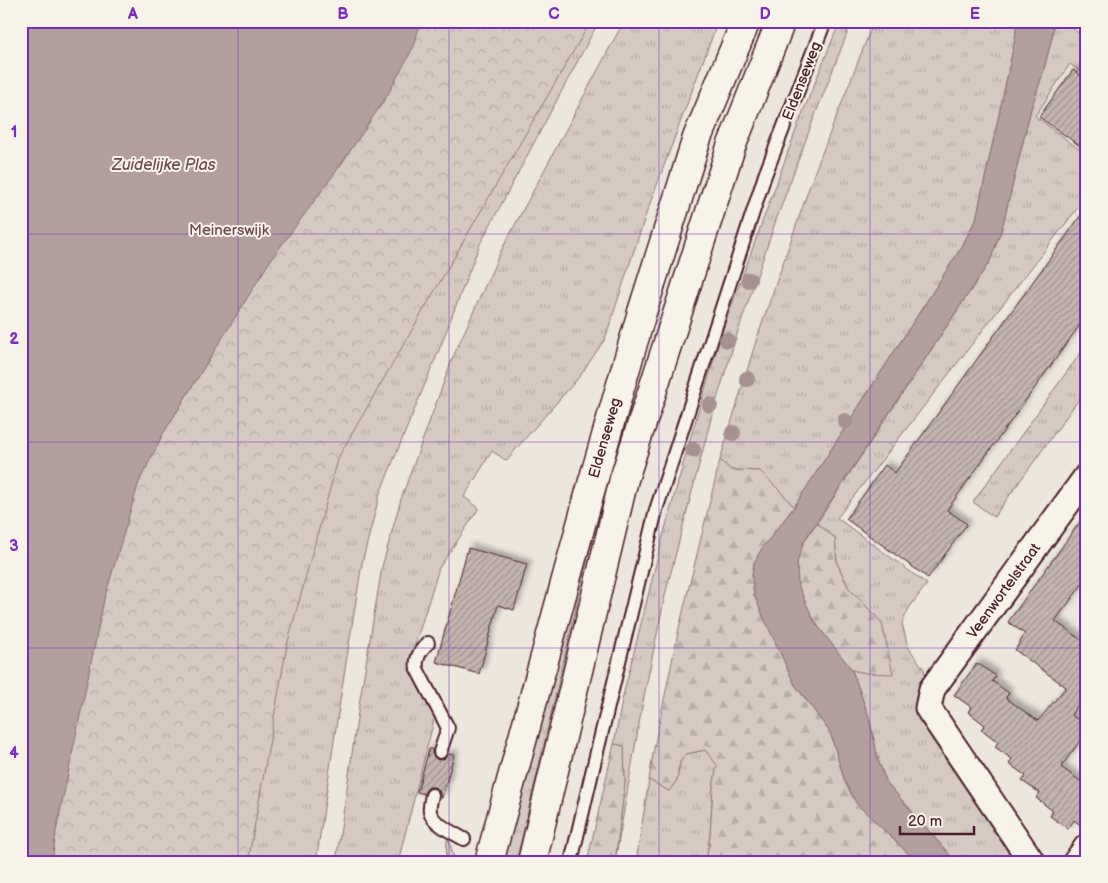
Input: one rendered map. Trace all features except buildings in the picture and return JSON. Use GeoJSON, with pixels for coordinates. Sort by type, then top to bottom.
{"type":"FeatureCollection","features":[{"type":"Feature","properties":{"kind":"main road","name":"Eldenseweg"},"geometry":{"type":"LineString","coordinates":[[489,862],[590,488],[642,312],[697,138],[746,21]]}},
{"type":"Feature","properties":{"kind":"main road","name":"Eldenseweg"},"geometry":{"type":"LineString","coordinates":[[532,862],[624,479],[731,147],[781,21]]}},
{"type":"Feature","properties":{"kind":"street","name":"Veenwortelstraat"},"geometry":{"type":"LineString","coordinates":[[1032,862],[928,708],[932,689],[1087,476]]}},
{"type":"Feature","properties":{"kind":"street"},"geometry":{"type":"LineString","coordinates":[[1076,862],[1087,847]]}},
{"type":"Feature","properties":{"kind":"lane","name":"Eldenseweg"},"geometry":{"type":"LineString","coordinates":[[572,862],[596,754],[656,510],[765,175],[826,21]]}},
{"type":"Feature","properties":{"kind":"lane"},"geometry":{"type":"LineString","coordinates":[[428,642],[420,650],[416,664],[448,728],[440,752]]}},
{"type":"Feature","properties":{"kind":"lane"},"geometry":{"type":"LineString","coordinates":[[432,795],[430,812],[433,818],[445,828],[464,839]]}},
{"type":"Feature","properties":{"kind":"green space","name":"Meinerswijk"},"geometry":{"type":"Polygon","coordinates":[[[21,21],[591,21],[339,456],[287,645],[248,862],[21,862],[21,21]]]}},
{"type":"Feature","properties":{"kind":"green space"},"geometry":{"type":"Polygon","coordinates":[[[420,21],[599,21],[479,246],[439,350],[380,493],[362,563],[316,862],[52,862],[420,21]]]}},
{"type":"Feature","properties":{"kind":"green space"},"geometry":{"type":"Polygon","coordinates":[[[624,21],[718,21],[646,214],[605,339],[580,376],[507,461],[492,451],[464,497],[479,508],[439,568],[410,661],[410,670],[435,716],[398,862],[336,862],[382,567],[401,499],[453,357],[500,253],[624,21]]]}},
{"type":"Feature","properties":{"kind":"green space"},"geometry":{"type":"Polygon","coordinates":[[[840,21],[852,21],[775,223],[712,415],[666,591],[643,701],[615,862],[625,783],[624,746],[614,744],[623,696],[662,540],[723,329],[799,122],[840,21]]]}},
{"type":"Feature","properties":{"kind":"green space"},"geometry":{"type":"Polygon","coordinates":[[[874,21],[1017,21],[1015,39],[976,219],[961,248],[794,507],[760,471],[731,470],[720,460],[756,341],[815,171],[874,21]]]}},
{"type":"Feature","properties":{"kind":"green space"},"geometry":{"type":"Polygon","coordinates":[[[1054,21],[1065,21],[1087,41],[1087,76],[1070,64],[1035,116],[1087,155],[1087,196],[837,518],[927,584],[909,608],[902,623],[908,647],[924,669],[926,682],[916,701],[919,720],[1015,862],[956,862],[887,783],[879,763],[869,717],[852,670],[866,673],[882,623],[848,587],[837,563],[835,538],[817,523],[990,261],[1002,228],[1031,109],[1043,73],[1054,21]]]}},
{"type":"Feature","properties":{"kind":"green space"},"geometry":{"type":"Polygon","coordinates":[[[1087,344],[1087,388],[994,517],[973,502],[1087,344]]]}},
{"type":"Feature","properties":{"kind":"green space"},"geometry":{"type":"Polygon","coordinates":[[[720,460],[731,470],[760,471],[794,507],[761,550],[754,563],[752,576],[754,595],[795,685],[830,732],[845,782],[856,803],[917,862],[706,862],[717,765],[705,750],[686,754],[680,762],[677,780],[669,791],[649,780],[679,628],[720,460]]]}},
{"type":"Feature","properties":{"kind":"green space"},"geometry":{"type":"Polygon","coordinates":[[[817,523],[835,538],[837,563],[848,587],[882,623],[893,674],[866,673],[852,670],[824,634],[807,607],[797,578],[797,564],[802,547],[817,523]]]}},
{"type":"Feature","properties":{"kind":"green space"},"geometry":{"type":"Polygon","coordinates":[[[589,526],[595,528],[516,862],[498,862],[589,526]]]}},
{"type":"Feature","properties":{"kind":"green space"},"geometry":{"type":"Polygon","coordinates":[[[614,744],[624,746],[625,783],[615,862],[587,862],[614,744]]]}},
{"type":"Feature","properties":{"kind":"green space"},"geometry":{"type":"Polygon","coordinates":[[[705,750],[718,765],[713,788],[706,862],[636,862],[649,780],[669,791],[677,780],[680,762],[686,754],[705,750]]]}},
{"type":"Feature","properties":{"kind":"green space"},"geometry":{"type":"Polygon","coordinates":[[[447,840],[449,840],[455,862],[446,862],[447,840]]]}},
{"type":"Feature","properties":{"kind":"water","name":"Zuidelijke Plas"},"geometry":{"type":"Polygon","coordinates":[[[21,21],[420,21],[415,44],[387,96],[340,166],[270,261],[163,434],[139,482],[104,600],[56,832],[52,862],[21,862],[21,21]]]}},
{"type":"Feature","properties":{"kind":"water"},"geometry":{"type":"Polygon","coordinates":[[[1017,21],[1054,21],[1043,73],[1031,109],[1002,228],[990,261],[804,541],[797,563],[798,585],[814,621],[852,670],[869,717],[879,763],[887,783],[956,862],[917,862],[856,803],[845,782],[830,732],[795,685],[764,618],[754,595],[752,576],[754,563],[761,550],[794,507],[961,248],[976,219],[1015,39],[1017,21]]]}}]}
